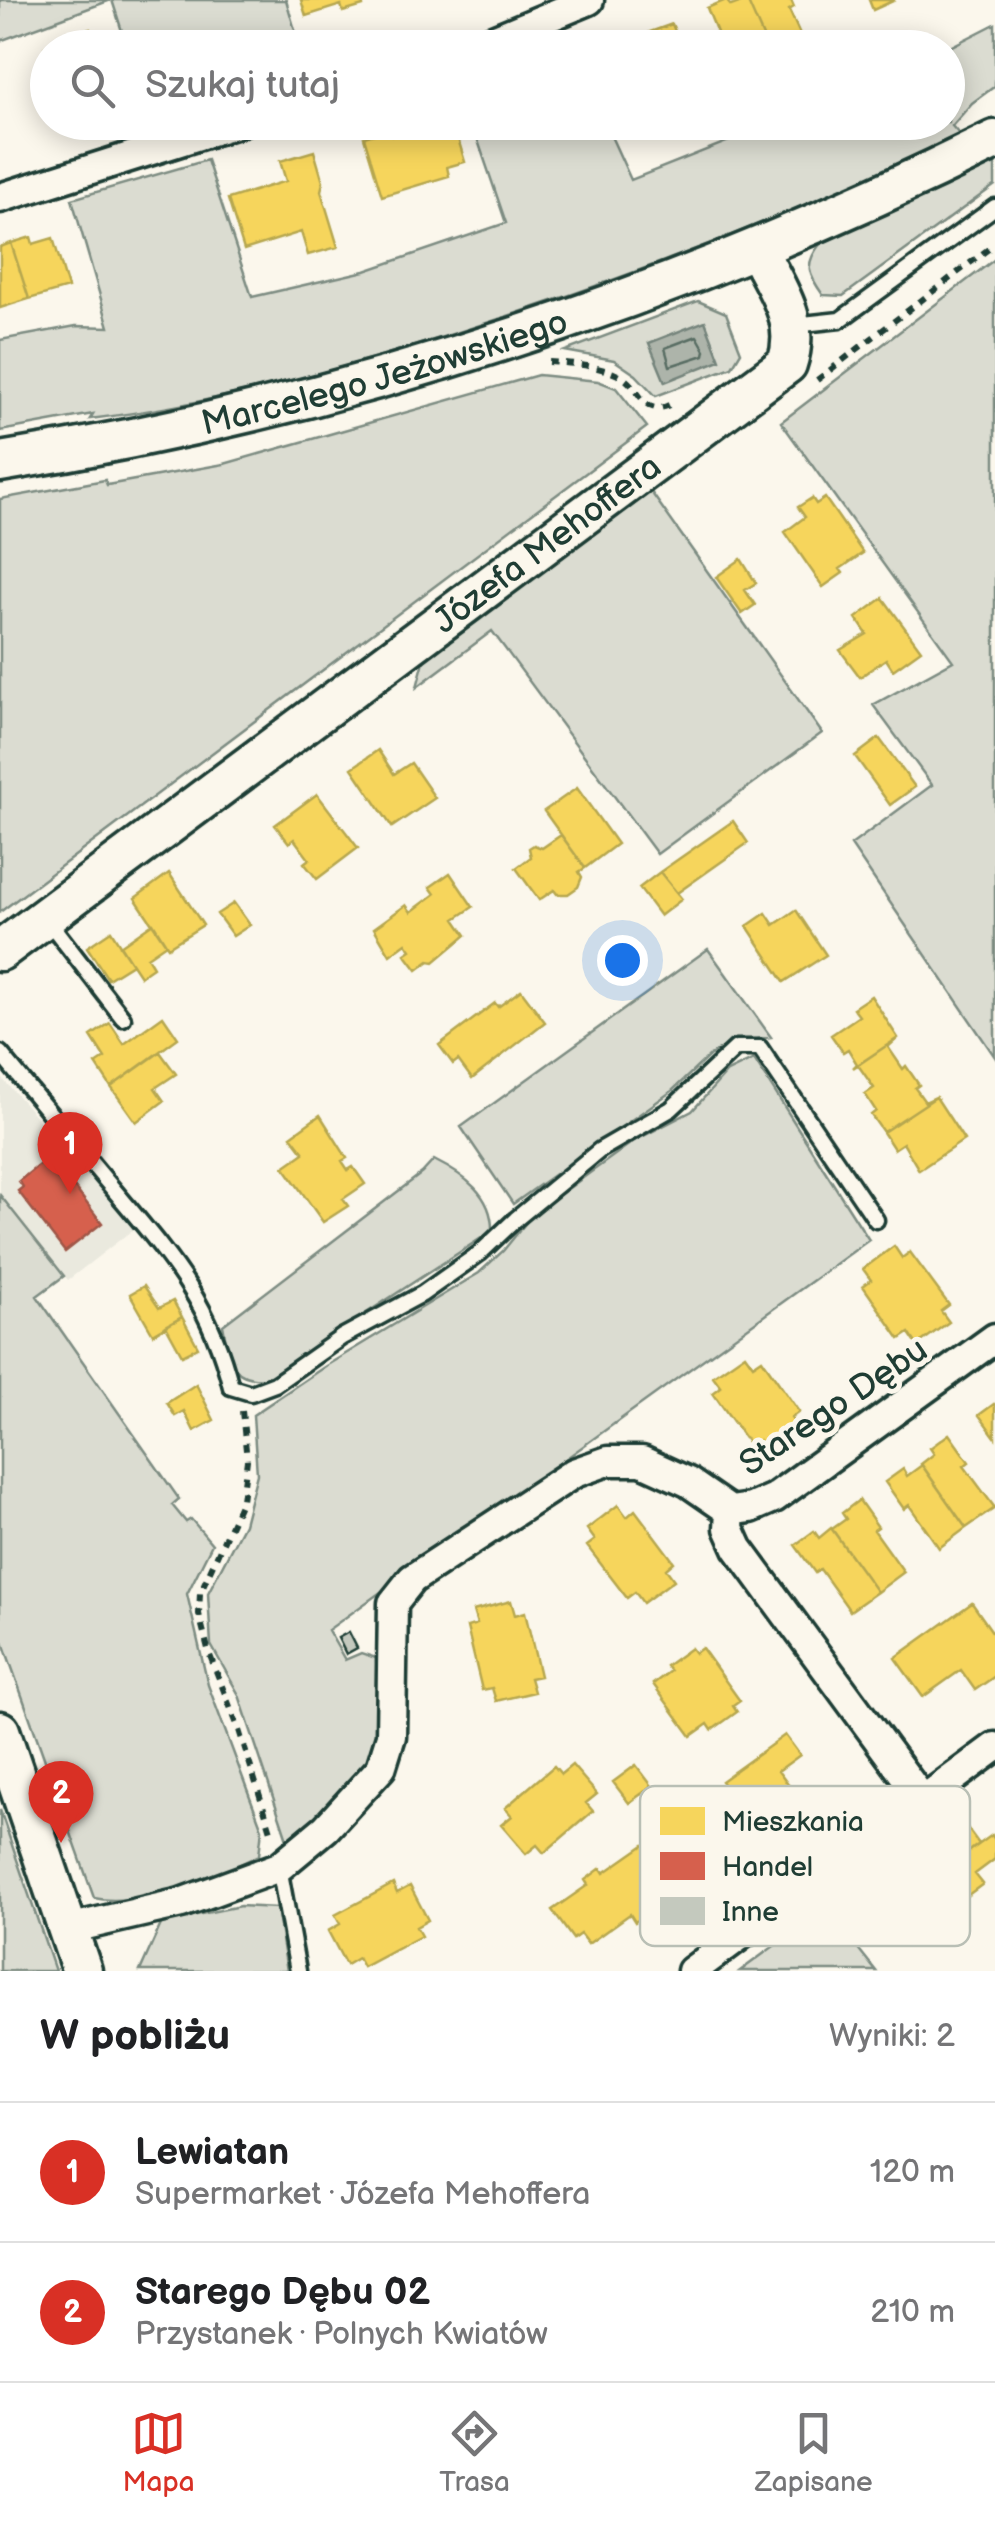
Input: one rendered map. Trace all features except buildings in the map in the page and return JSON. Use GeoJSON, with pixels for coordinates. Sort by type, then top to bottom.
{"type":"FeatureCollection","features":[{"type":"Feature","properties":{"kind":"street"},"geometry":{"type":"LineString","coordinates":[[517,30],[589,0]]}},
{"type":"Feature","properties":{"kind":"street"},"geometry":{"type":"LineString","coordinates":[[0,198],[183,140]]}},
{"type":"Feature","properties":{"kind":"street"},"geometry":{"type":"LineString","coordinates":[[793,325],[758,249],[995,140]]}},
{"type":"Feature","properties":{"kind":"street","name":"Marcelego Jeżowskiego"},"geometry":{"type":"LineString","coordinates":[[0,462],[213,421],[400,374],[585,314],[758,249]]}},
{"type":"Feature","properties":{"kind":"street","name":"Józefa Mehoffera"},"geometry":{"type":"LineString","coordinates":[[0,951],[786,364],[793,344],[793,325]]}},
{"type":"Feature","properties":{"kind":"street","name":"Starego Dębu"},"geometry":{"type":"LineString","coordinates":[[68,1929],[181,1903],[279,1867],[326,1828],[382,1768],[390,1736],[393,1603],[412,1579],[574,1473],[608,1461],[642,1461],[688,1482],[730,1510],[751,1508],[774,1498],[995,1338]]}},
{"type":"Feature","properties":{"kind":"street"},"geometry":{"type":"LineString","coordinates":[[730,1510],[729,1528],[738,1548],[912,1786]]}},
{"type":"Feature","properties":{"kind":"street"},"geometry":{"type":"LineString","coordinates":[[0,1731],[82,1971]]}},
{"type":"Feature","properties":{"kind":"street"},"geometry":{"type":"LineString","coordinates":[[940,1786],[995,1747]]}},
{"type":"Feature","properties":{"kind":"street"},"geometry":{"type":"LineString","coordinates":[[692,1971],[725,1946]]}},
{"type":"Feature","properties":{"kind":"lane"},"geometry":{"type":"LineString","coordinates":[[793,325],[840,320],[995,207]]}},
{"type":"Feature","properties":{"kind":"lane"},"geometry":{"type":"LineString","coordinates":[[46,917],[123,1018]]}},
{"type":"Feature","properties":{"kind":"lane"},"geometry":{"type":"LineString","coordinates":[[0,1054],[159,1241],[195,1291],[222,1350],[230,1387],[251,1393],[275,1384],[342,1337],[422,1294],[480,1252],[600,1150],[671,1109],[736,1048],[760,1048],[876,1220]]}},
{"type":"Feature","properties":{"kind":"lane"},"geometry":{"type":"LineString","coordinates":[[279,1867],[298,1971]]}},
{"type":"Feature","properties":{"kind":"path"},"geometry":{"type":"LineString","coordinates":[[814,382],[995,244]]}},
{"type":"Feature","properties":{"kind":"path"},"geometry":{"type":"LineString","coordinates":[[534,365],[561,363],[606,371],[630,382],[649,408],[676,402]]}},
{"type":"Feature","properties":{"kind":"path"},"geometry":{"type":"LineString","coordinates":[[239,1390],[246,1460],[242,1500],[200,1593],[199,1614],[209,1654],[238,1727],[274,1840],[279,1867]]}},
{"type":"Feature","properties":{"kind":"shaded area"},"geometry":{"type":"Polygon","coordinates":[[[0,0],[111,0],[0,41],[0,0]]]}},
{"type":"Feature","properties":{"kind":"shaded area"},"geometry":{"type":"Polygon","coordinates":[[[112,0],[286,0],[295,30],[122,30],[112,0]]]}},
{"type":"Feature","properties":{"kind":"shaded area"},"geometry":{"type":"Polygon","coordinates":[[[995,24],[995,86],[965,111],[965,39],[995,24]]]}},
{"type":"Feature","properties":{"kind":"shaded area"},"geometry":{"type":"Polygon","coordinates":[[[478,140],[613,140],[631,180],[731,140],[946,140],[744,230],[634,272],[417,345],[310,376],[200,401],[90,419],[93,414],[0,431],[0,340],[76,326],[109,327],[72,199],[207,160],[252,297],[365,271],[506,223],[478,140]]]}},
{"type":"Feature","properties":{"kind":"shaded area"},"geometry":{"type":"Polygon","coordinates":[[[995,160],[995,185],[843,296],[823,295],[810,270],[820,244],[995,160]]]}},
{"type":"Feature","properties":{"kind":"shaded area"},"geometry":{"type":"Polygon","coordinates":[[[995,259],[995,1057],[851,845],[932,785],[873,705],[953,661],[781,422],[995,259]]]}},
{"type":"Feature","properties":{"kind":"shaded area"},"geometry":{"type":"Polygon","coordinates":[[[698,301],[726,313],[741,352],[732,367],[656,396],[614,360],[565,351],[698,301]]]}},
{"type":"Feature","properties":{"kind":"shaded area"},"geometry":{"type":"Polygon","coordinates":[[[538,375],[598,381],[616,388],[647,427],[0,912],[0,499],[224,464],[538,375]]]}},
{"type":"Feature","properties":{"kind":"shaded area"},"geometry":{"type":"Polygon","coordinates":[[[651,492],[822,733],[657,854],[492,631],[417,687],[424,661],[436,647],[651,492]]]}},
{"type":"Feature","properties":{"kind":"shaded area"},"geometry":{"type":"Polygon","coordinates":[[[708,949],[771,1037],[732,1043],[710,1055],[672,1091],[513,1204],[461,1127],[708,949]]]}},
{"type":"Feature","properties":{"kind":"shaded area"},"geometry":{"type":"Polygon","coordinates":[[[754,1059],[869,1240],[328,1630],[345,1660],[361,1653],[376,1658],[376,1748],[358,1782],[288,1842],[239,1695],[211,1645],[208,1593],[244,1524],[257,1474],[253,1415],[479,1273],[533,1214],[634,1141],[692,1111],[727,1072],[754,1059]]]}},
{"type":"Feature","properties":{"kind":"shaded area"},"geometry":{"type":"Polygon","coordinates":[[[0,1076],[135,1228],[68,1280],[0,1195],[0,1076]]]}},
{"type":"Feature","properties":{"kind":"shaded area"},"geometry":{"type":"Polygon","coordinates":[[[434,1160],[475,1188],[488,1207],[492,1231],[267,1378],[245,1376],[238,1371],[229,1356],[223,1325],[434,1160]]]}},
{"type":"Feature","properties":{"kind":"shaded area"},"geometry":{"type":"Polygon","coordinates":[[[0,1195],[64,1276],[37,1296],[179,1499],[172,1505],[186,1522],[191,1519],[212,1544],[187,1594],[208,1685],[262,1829],[259,1855],[155,1894],[113,1900],[94,1898],[0,1634],[0,1195]]]}},
{"type":"Feature","properties":{"kind":"shaded area"},"geometry":{"type":"Polygon","coordinates":[[[0,1810],[55,1971],[0,1971],[0,1810]]]}},
{"type":"Feature","properties":{"kind":"shaded area"},"geometry":{"type":"Polygon","coordinates":[[[240,1906],[277,1908],[287,1971],[140,1971],[162,1922],[240,1906]]]}},
{"type":"Feature","properties":{"kind":"shaded area"},"geometry":{"type":"Polygon","coordinates":[[[774,1946],[856,1946],[876,1971],[740,1971],[774,1946]]]}},
{"type":"Feature","properties":{"kind":"water"},"geometry":{"type":"Polygon","coordinates":[[[705,321],[720,360],[665,382],[649,343],[705,321]]]}},
{"type":"Feature","properties":{"kind":"place","name":"Lewiatan"},"geometry":{"type":"Point","coordinates":[70,1194]}},
{"type":"Feature","properties":{"kind":"place","name":"Starego Dębu 02"},"geometry":{"type":"Point","coordinates":[61,1843]}}]}
